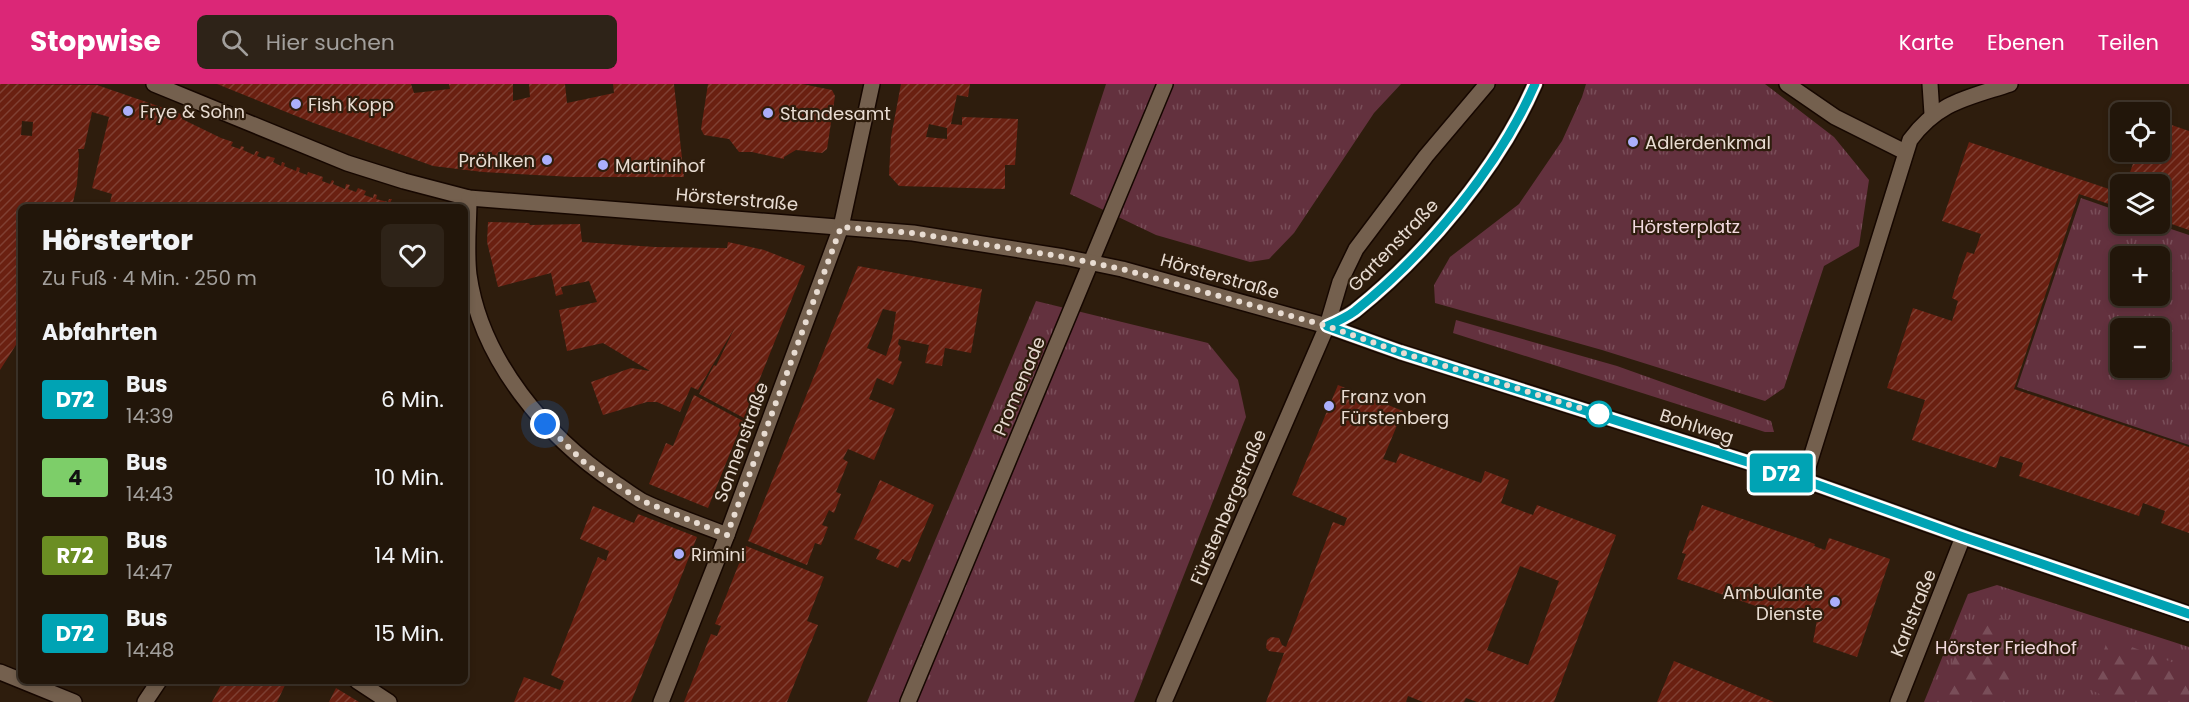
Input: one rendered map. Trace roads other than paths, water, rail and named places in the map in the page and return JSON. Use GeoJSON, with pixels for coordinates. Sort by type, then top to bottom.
{"type":"FeatureCollection","features":[{"type":"Feature","properties":{"kind":"street","name":"Hörsterstraße"},"geometry":{"type":"LineString","coordinates":[[154,84],[347,163],[469,198],[913,233],[1092,262],[1327,326]]}},
{"type":"Feature","properties":{"kind":"street","name":"Sonnenstraße"},"geometry":{"type":"LineString","coordinates":[[661,702],[727,535],[841,227],[872,84]]}},
{"type":"Feature","properties":{"kind":"street","name":"Promenade"},"geometry":{"type":"LineString","coordinates":[[908,702],[1165,84]]}},
{"type":"Feature","properties":{"kind":"street","name":"Gartenstraße"},"geometry":{"type":"LineString","coordinates":[[1327,326],[1340,282],[1356,249],[1426,156],[1487,84]]}},
{"type":"Feature","properties":{"kind":"street","name":"Gartenstraße"},"geometry":{"type":"LineString","coordinates":[[1327,326],[1353,312],[1404,267],[1450,216],[1501,150],[1536,84]]}},
{"type":"Feature","properties":{"kind":"street"},"geometry":{"type":"LineString","coordinates":[[1787,84],[1835,117],[1905,152]]}},
{"type":"Feature","properties":{"kind":"street"},"geometry":{"type":"LineString","coordinates":[[1930,84],[1932,114]]}},
{"type":"Feature","properties":{"kind":"street"},"geometry":{"type":"LineString","coordinates":[[1804,480],[1910,140],[1932,114],[1958,100],[2010,84]]}},
{"type":"Feature","properties":{"kind":"street"},"geometry":{"type":"LineString","coordinates":[[469,198],[469,275],[481,320],[498,358],[524,398],[554,435],[587,465],[640,500],[727,535]]}},
{"type":"Feature","properties":{"kind":"street","name":"Bohlweg"},"geometry":{"type":"LineString","coordinates":[[1327,326],[1400,352],[1804,480],[2189,614]]}},
{"type":"Feature","properties":{"kind":"street","name":"Fürstenbergstraße"},"geometry":{"type":"LineString","coordinates":[[1164,702],[1327,326]]}},
{"type":"Feature","properties":{"kind":"street","name":"Karlstraße"},"geometry":{"type":"LineString","coordinates":[[1898,702],[1963,537]]}},
{"type":"Feature","properties":{"kind":"street"},"geometry":{"type":"LineString","coordinates":[[0,672],[18,679]]}},
{"type":"Feature","properties":{"kind":"street"},"geometry":{"type":"LineString","coordinates":[[30,684],[74,702]]}},
{"type":"Feature","properties":{"kind":"street"},"geometry":{"type":"LineString","coordinates":[[145,702],[157,684]]}},
{"type":"Feature","properties":{"kind":"street"},"geometry":{"type":"LineString","coordinates":[[362,684],[389,702]]}},
{"type":"Feature","properties":{"kind":"place","name":"Fish Kopp"},"geometry":{"type":"Point","coordinates":[296,104]}},
{"type":"Feature","properties":{"kind":"place","name":"Frye & Sohn"},"geometry":{"type":"Point","coordinates":[128,111]}},
{"type":"Feature","properties":{"kind":"place","name":"Standesamt"},"geometry":{"type":"Point","coordinates":[768,113]}},
{"type":"Feature","properties":{"kind":"place","name":"Adlerdenkmal"},"geometry":{"type":"Point","coordinates":[1633,142]}},
{"type":"Feature","properties":{"kind":"place","name":"Pröhlken"},"geometry":{"type":"Point","coordinates":[547,160]}},
{"type":"Feature","properties":{"kind":"place","name":"Martinihof"},"geometry":{"type":"Point","coordinates":[603,165]}},
{"type":"Feature","properties":{"kind":"place","name":"Franz von Fürstenberg"},"geometry":{"type":"Point","coordinates":[1329,406]}},
{"type":"Feature","properties":{"kind":"place","name":"Rimini"},"geometry":{"type":"Point","coordinates":[679,554]}},
{"type":"Feature","properties":{"kind":"place","name":"Ambulante Dienste"},"geometry":{"type":"Point","coordinates":[1835,602]}},
{"type":"Feature","properties":{"kind":"park label","name":"Hörsterplatz"},"geometry":{"type":"Point","coordinates":[1686,226]}},
{"type":"Feature","properties":{"kind":"park label","name":"Hörster Friedhof"},"geometry":{"type":"Point","coordinates":[2006,647]}}]}
